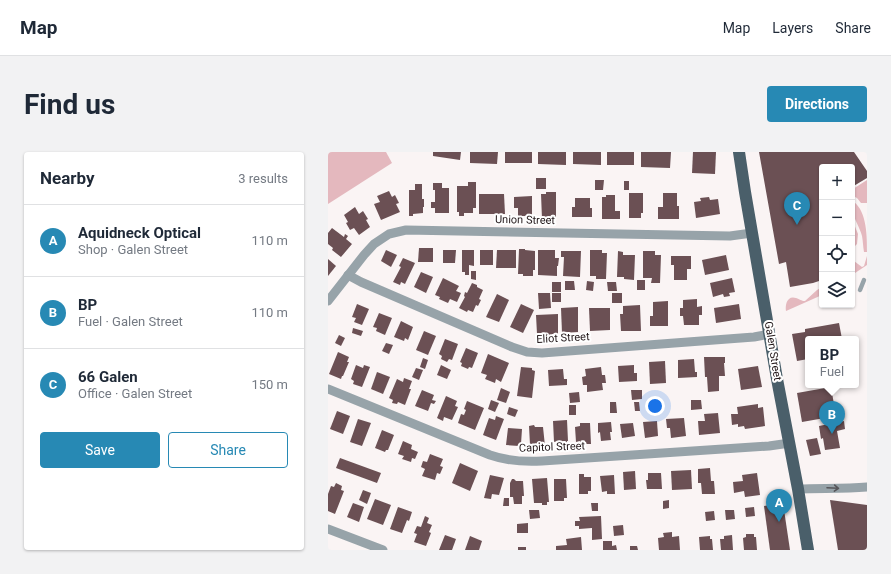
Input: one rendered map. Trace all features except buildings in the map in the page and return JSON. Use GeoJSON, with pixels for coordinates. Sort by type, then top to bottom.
{"type":"FeatureCollection","features":[{"type":"Feature","properties":{"kind":"main road","name":"Galen Street"},"geometry":{"type":"LineString","coordinates":[[739,152],[777,379],[790,443],[808,550]]}},
{"type":"Feature","properties":{"kind":"street","name":"Union Street"},"geometry":{"type":"LineString","coordinates":[[328,301],[370,248],[379,240],[394,232],[406,230],[730,236],[752,233]]}},
{"type":"Feature","properties":{"kind":"street","name":"Eliot Street"},"geometry":{"type":"LineString","coordinates":[[348,275],[360,282],[527,352],[542,353],[754,337],[770,334]]}},
{"type":"Feature","properties":{"kind":"street","name":"Capitol Street"},"geometry":{"type":"LineString","coordinates":[[328,389],[490,455],[514,461],[542,461],[769,446],[790,443]]}},
{"type":"Feature","properties":{"kind":"street"},"geometry":{"type":"LineString","coordinates":[[798,489],[867,487]]}},
{"type":"Feature","properties":{"kind":"street"},"geometry":{"type":"LineString","coordinates":[[328,529],[383,550]]}},
{"type":"Feature","properties":{"kind":"lane"},"geometry":{"type":"LineString","coordinates":[[860,290],[864,280]]}},
{"type":"Feature","properties":{"kind":"shaded area"},"geometry":{"type":"Polygon","coordinates":[[[328,152],[386,152],[392,163],[328,204],[328,152]]]}},
{"type":"Feature","properties":{"kind":"shaded area"},"geometry":{"type":"Polygon","coordinates":[[[867,180],[867,203],[861,203],[855,197],[855,188],[867,180]]]}},
{"type":"Feature","properties":{"kind":"shaded area"},"geometry":{"type":"Polygon","coordinates":[[[855,203],[862,212],[864,218],[867,252],[864,252],[861,232],[855,218],[855,203]]]}},
{"type":"Feature","properties":{"kind":"shaded area"},"geometry":{"type":"Polygon","coordinates":[[[855,226],[858,234],[857,244],[855,246],[855,226]]]}},
{"type":"Feature","properties":{"kind":"shaded area"},"geometry":{"type":"Polygon","coordinates":[[[867,256],[867,265],[855,273],[855,262],[862,267],[864,266],[867,256]]]}},
{"type":"Feature","properties":{"kind":"shaded area"},"geometry":{"type":"Polygon","coordinates":[[[819,289],[819,296],[786,311],[786,303],[790,298],[793,297],[805,301],[819,289]]]}},
{"type":"Feature","properties":{"kind":"place","name":"66 Galen"},"geometry":{"type":"Point","coordinates":[797,225]}},
{"type":"Feature","properties":{"kind":"place","name":"BP"},"geometry":{"type":"Point","coordinates":[832,434]}},
{"type":"Feature","properties":{"kind":"place","name":"Aquidneck Optical"},"geometry":{"type":"Point","coordinates":[779,522]}}]}
